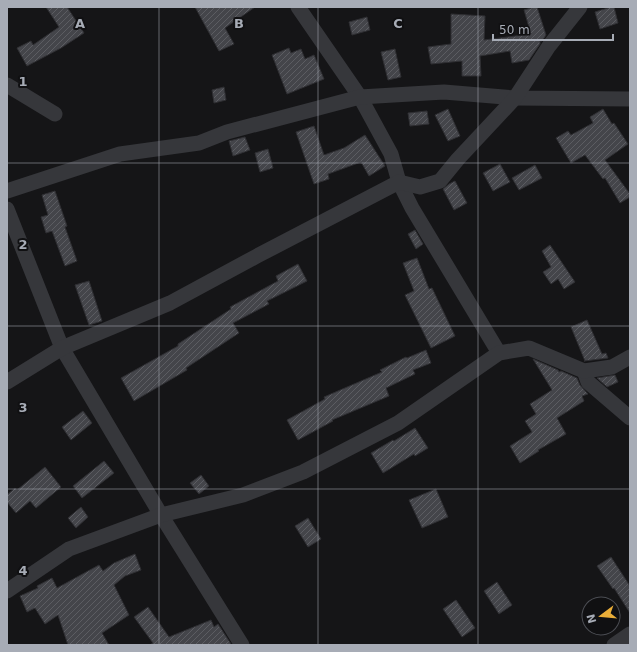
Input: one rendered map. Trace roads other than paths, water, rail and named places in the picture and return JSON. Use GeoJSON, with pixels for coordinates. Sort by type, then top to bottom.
{"type":"FeatureCollection","features":[{"type":"Feature","properties":{"kind":"street"},"geometry":{"type":"LineString","coordinates":[[298,7],[360,97],[391,154],[399,182],[412,208],[498,353]]}},
{"type":"Feature","properties":{"kind":"street"},"geometry":{"type":"LineString","coordinates":[[7,382],[62,348],[170,304],[257,256],[399,182],[420,188],[440,181],[458,159],[515,98],[549,46],[580,7]]}},
{"type":"Feature","properties":{"kind":"street"},"geometry":{"type":"LineString","coordinates":[[7,85],[55,114]]}},
{"type":"Feature","properties":{"kind":"street"},"geometry":{"type":"LineString","coordinates":[[7,191],[120,154],[198,143],[227,132],[360,97],[444,92],[515,98],[630,99]]}},
{"type":"Feature","properties":{"kind":"street"},"geometry":{"type":"LineString","coordinates":[[7,209],[62,348],[161,515],[242,645]]}},
{"type":"Feature","properties":{"kind":"street"},"geometry":{"type":"LineString","coordinates":[[7,591],[69,549],[161,515],[243,495],[303,472],[398,423],[498,353],[529,348],[584,371],[612,367],[630,357]]}},
{"type":"Feature","properties":{"kind":"street"},"geometry":{"type":"LineString","coordinates":[[584,371],[588,382],[630,418]]}},
{"type":"Feature","properties":{"kind":"street"},"geometry":{"type":"LineString","coordinates":[[614,645],[630,634]]}}]}
